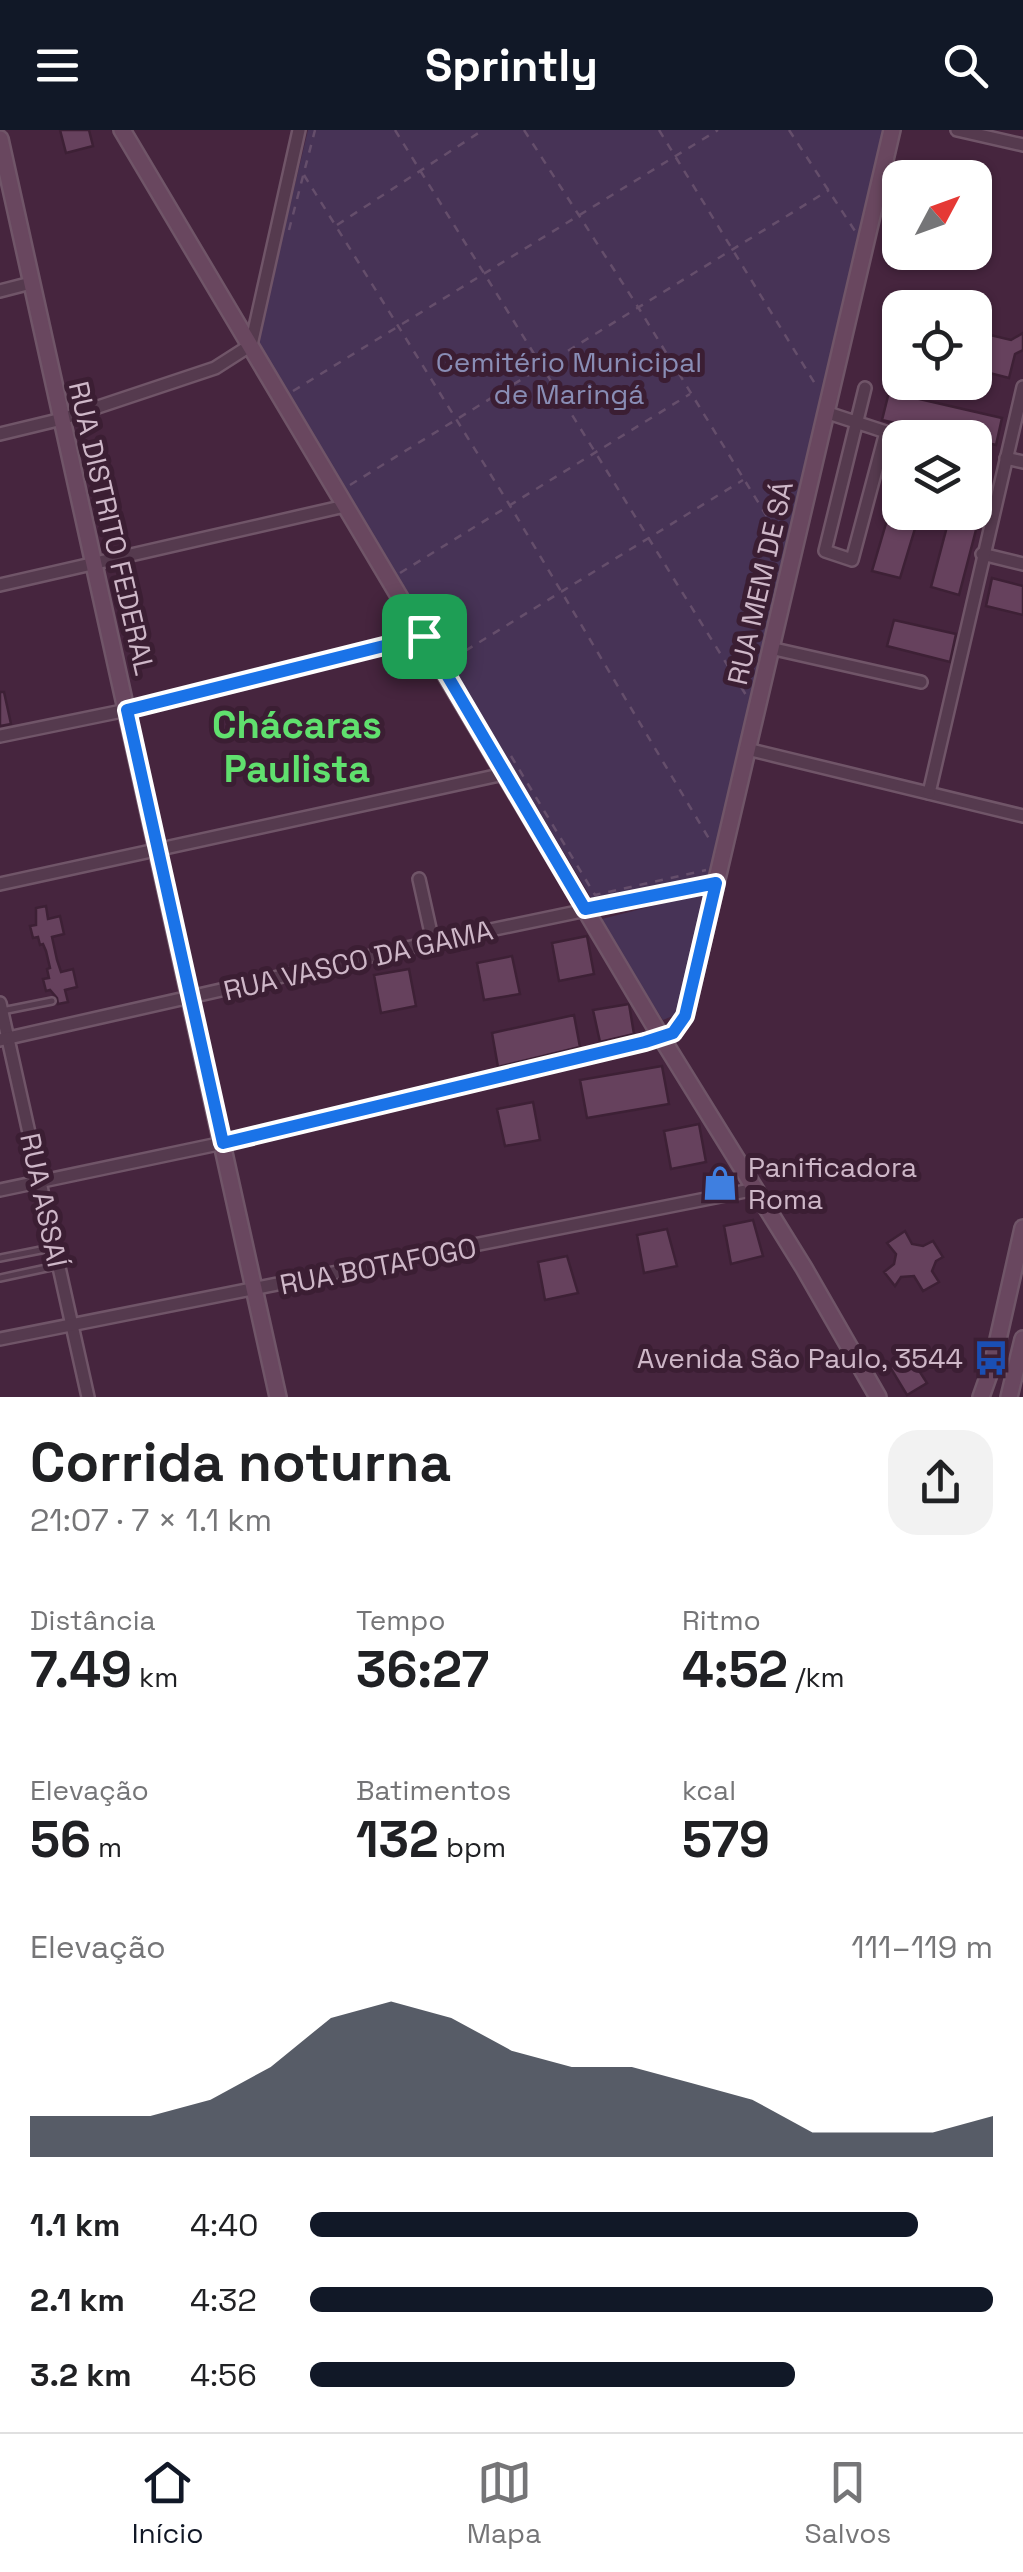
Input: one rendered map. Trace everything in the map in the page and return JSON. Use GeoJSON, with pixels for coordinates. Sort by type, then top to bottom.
{"type":"FeatureCollection","features":[{"type":"Feature","properties":{"kind":"street"},"geometry":{"type":"LineString","coordinates":[[122,130],[878,1397]]}},
{"type":"Feature","properties":{"kind":"street"},"geometry":{"type":"LineString","coordinates":[[0,434],[62,419],[215,368],[250,345],[299,130]]}},
{"type":"Feature","properties":{"kind":"street","name":"RUA MEM DE SÁ"},"geometry":{"type":"LineString","coordinates":[[661,1037],[673,1033],[685,1016],[892,130]]}},
{"type":"Feature","properties":{"kind":"street"},"geometry":{"type":"LineString","coordinates":[[957,130],[1023,145]]}},
{"type":"Feature","properties":{"kind":"street","name":"RUA DISTRITO FEDERAL"},"geometry":{"type":"LineString","coordinates":[[0,140],[278,1397]]}},
{"type":"Feature","properties":{"kind":"street"},"geometry":{"type":"LineString","coordinates":[[0,290],[31,284]]}},
{"type":"Feature","properties":{"kind":"street"},"geometry":{"type":"LineString","coordinates":[[825,412],[856,422],[886,432],[852,560],[825,552],[856,422],[864,388]]}},
{"type":"Feature","properties":{"kind":"street"},"geometry":{"type":"LineString","coordinates":[[929,793],[1023,388]]}},
{"type":"Feature","properties":{"kind":"street"},"geometry":{"type":"LineString","coordinates":[[1006,458],[1023,462]]}},
{"type":"Feature","properties":{"kind":"street"},"geometry":{"type":"LineString","coordinates":[[0,585],[346,506]]}},
{"type":"Feature","properties":{"kind":"street"},"geometry":{"type":"LineString","coordinates":[[982,554],[1023,564]]}},
{"type":"Feature","properties":{"kind":"street"},"geometry":{"type":"LineString","coordinates":[[0,736],[127,710],[424,636]]}},
{"type":"Feature","properties":{"kind":"street"},"geometry":{"type":"LineString","coordinates":[[770,648],[920,682]]}},
{"type":"Feature","properties":{"kind":"street"},"geometry":{"type":"LineString","coordinates":[[747,749],[1023,816]]}},
{"type":"Feature","properties":{"kind":"street"},"geometry":{"type":"LineString","coordinates":[[0,884],[504,774]]}},
{"type":"Feature","properties":{"kind":"street"},"geometry":{"type":"LineString","coordinates":[[418,879],[433,942]]}},
{"type":"Feature","properties":{"kind":"street","name":"RUA VASCO DA GAMA"},"geometry":{"type":"LineString","coordinates":[[4,1039],[716,883]]}},
{"type":"Feature","properties":{"kind":"street","name":"RUA ASSAÍ"},"geometry":{"type":"LineString","coordinates":[[1,1007],[4,1039],[88,1397]]}},
{"type":"Feature","properties":{"kind":"street"},"geometry":{"type":"LineString","coordinates":[[0,1190],[223,1143],[661,1037]]}},
{"type":"Feature","properties":{"kind":"street","name":"RUA BOTAFOGO"},"geometry":{"type":"LineString","coordinates":[[0,1339],[756,1189]]}},
{"type":"Feature","properties":{"kind":"street"},"geometry":{"type":"LineString","coordinates":[[981,1397],[992,1366],[1023,1228]]}},
{"type":"Feature","properties":{"kind":"street"},"geometry":{"type":"LineString","coordinates":[[1009,1397],[1023,1339]]}},
{"type":"Feature","properties":{"kind":"lane"},"geometry":{"type":"LineString","coordinates":[[1,1007],[52,1001]]}},
{"type":"Feature","properties":{"kind":"lane"},"geometry":{"type":"LineString","coordinates":[[0,1258],[54,1248]]}},
{"type":"Feature","properties":{"kind":"lane"},"geometry":{"type":"LineString","coordinates":[[0,1278],[58,1266]]}},
{"type":"Feature","properties":{"kind":"path"},"geometry":{"type":"LineString","coordinates":[[290,230],[315,130]]}},
{"type":"Feature","properties":{"kind":"path"},"geometry":{"type":"LineString","coordinates":[[396,130],[747,696]]}},
{"type":"Feature","properties":{"kind":"path"},"geometry":{"type":"LineString","coordinates":[[336,226],[483,130]]}},
{"type":"Feature","properties":{"kind":"path"},"geometry":{"type":"LineString","coordinates":[[524,130],[638,306],[782,542],[787,523]]}},
{"type":"Feature","properties":{"kind":"path"},"geometry":{"type":"LineString","coordinates":[[659,130],[818,388],[822,370]]}},
{"type":"Feature","properties":{"kind":"path"},"geometry":{"type":"LineString","coordinates":[[292,392],[718,130]]}},
{"type":"Feature","properties":{"kind":"path"},"geometry":{"type":"LineString","coordinates":[[789,130],[856,232],[859,215]]}},
{"type":"Feature","properties":{"kind":"path"},"geometry":{"type":"LineString","coordinates":[[303,174],[509,504],[711,842],[715,824]]}},
{"type":"Feature","properties":{"kind":"path"},"geometry":{"type":"LineString","coordinates":[[349,486],[828,190]]}},
{"type":"Feature","properties":{"kind":"path"},"geometry":{"type":"LineString","coordinates":[[400,573],[692,393]]}},
{"type":"Feature","properties":{"kind":"path"},"geometry":{"type":"LineString","coordinates":[[452,659],[744,479]]}},
{"type":"Feature","properties":{"kind":"path"},"geometry":{"type":"LineString","coordinates":[[503,743],[594,895],[706,872],[708,857]]}},
{"type":"Feature","properties":{"kind":"green space","name":"Cemitério Municipal de Maringá"},"geometry":{"type":"Polygon","coordinates":[[[308,130],[884,130],[710,875],[593,901],[257,342],[308,130]]]}},
{"type":"Feature","properties":{"kind":"green space"},"geometry":{"type":"Polygon","coordinates":[[[707,892],[680,1004],[675,1015],[663,1020],[598,920],[707,892]]]}},
{"type":"Feature","properties":{"kind":"building"},"geometry":{"type":"Polygon","coordinates":[[[60,130],[89,130],[93,146],[66,153],[60,130]]]}},
{"type":"Feature","properties":{"kind":"building"},"geometry":{"type":"Polygon","coordinates":[[[1023,333],[1023,350],[1015,354],[1009,378],[992,374],[992,335],[1011,340],[1023,333]]]}},
{"type":"Feature","properties":{"kind":"building"},"geometry":{"type":"Polygon","coordinates":[[[887,400],[924,400],[1002,418],[996,445],[992,444],[992,420],[882,420],[887,400]]]}},
{"type":"Feature","properties":{"kind":"building"},"geometry":{"type":"Polygon","coordinates":[[[884,530],[915,530],[900,578],[872,571],[884,530]]]}},
{"type":"Feature","properties":{"kind":"building"},"geometry":{"type":"Polygon","coordinates":[[[946,530],[976,530],[959,595],[931,587],[946,530]]]}},
{"type":"Feature","properties":{"kind":"building"},"geometry":{"type":"Polygon","coordinates":[[[992,578],[1023,586],[1023,615],[986,606],[992,578]]]}},
{"type":"Feature","properties":{"kind":"building"},"geometry":{"type":"Polygon","coordinates":[[[894,620],[956,634],[950,662],[887,646],[894,620]]]}},
{"type":"Feature","properties":{"kind":"building"},"geometry":{"type":"Polygon","coordinates":[[[0,692],[4,692],[11,724],[0,726],[0,692]]]}},
{"type":"Feature","properties":{"kind":"building"},"geometry":{"type":"Polygon","coordinates":[[[46,906],[48,919],[60,916],[64,934],[52,937],[61,972],[73,969],[77,987],[65,990],[68,1002],[58,1004],[50,990],[46,991],[43,979],[49,978],[50,968],[46,951],[38,937],[33,938],[30,926],[36,925],[36,908],[46,906]]]}},
{"type":"Feature","properties":{"kind":"building"},"geometry":{"type":"Polygon","coordinates":[[[587,936],[594,974],[559,981],[552,943],[587,936]]]}},
{"type":"Feature","properties":{"kind":"building"},"geometry":{"type":"Polygon","coordinates":[[[512,956],[520,994],[484,1000],[477,963],[512,956]]]}},
{"type":"Feature","properties":{"kind":"building"},"geometry":{"type":"Polygon","coordinates":[[[409,969],[416,1006],[381,1013],[374,975],[409,969]]]}},
{"type":"Feature","properties":{"kind":"building"},"geometry":{"type":"Polygon","coordinates":[[[629,1004],[634,1034],[600,1042],[593,1010],[629,1004]]]}},
{"type":"Feature","properties":{"kind":"building"},"geometry":{"type":"Polygon","coordinates":[[[574,1015],[580,1047],[498,1067],[492,1033],[574,1015]]]}},
{"type":"Feature","properties":{"kind":"building"},"geometry":{"type":"Polygon","coordinates":[[[662,1066],[669,1104],[587,1118],[580,1080],[662,1066]]]}},
{"type":"Feature","properties":{"kind":"building"},"geometry":{"type":"Polygon","coordinates":[[[533,1102],[540,1140],[505,1146],[497,1109],[533,1102]]]}},
{"type":"Feature","properties":{"kind":"building"},"geometry":{"type":"Polygon","coordinates":[[[699,1124],[706,1162],[671,1169],[664,1131],[699,1124]]]}},
{"type":"Feature","properties":{"kind":"building"},"geometry":{"type":"Polygon","coordinates":[[[753,1220],[763,1256],[731,1264],[724,1226],[753,1220]]]}},
{"type":"Feature","properties":{"kind":"building"},"geometry":{"type":"Polygon","coordinates":[[[667,1229],[677,1266],[644,1273],[637,1235],[667,1229]]]}},
{"type":"Feature","properties":{"kind":"building"},"geometry":{"type":"Polygon","coordinates":[[[905,1231],[912,1244],[923,1246],[933,1241],[943,1257],[936,1261],[932,1271],[939,1282],[923,1291],[914,1276],[901,1277],[895,1286],[884,1272],[894,1264],[896,1254],[887,1243],[905,1231]]]}},
{"type":"Feature","properties":{"kind":"building"},"geometry":{"type":"Polygon","coordinates":[[[567,1256],[578,1293],[545,1300],[538,1262],[567,1256]]]}},
{"type":"Feature","properties":{"kind":"building"},"geometry":{"type":"Polygon","coordinates":[[[909,1355],[927,1383],[907,1395],[890,1367],[909,1355]]]}},
{"type":"Feature","properties":{"kind":"place","name":"Panificadora Roma"},"geometry":{"type":"Point","coordinates":[720,1183]}},
{"type":"Feature","properties":{"kind":"place","name":"Avenida São Paulo, 3544"},"geometry":{"type":"Point","coordinates":[991,1358]}},
{"type":"Feature","properties":{"kind":"district","name":"Chácaras Paulista"},"geometry":{"type":"Point","coordinates":[297,747]}},
{"type":"Feature","properties":{"kind":"route"},"geometry":{"type":"LineString","coordinates":[[424,636],[585,909],[716,883],[685,1016],[673,1033],[645,1042],[223,1143],[127,710],[424,636]]}}]}
